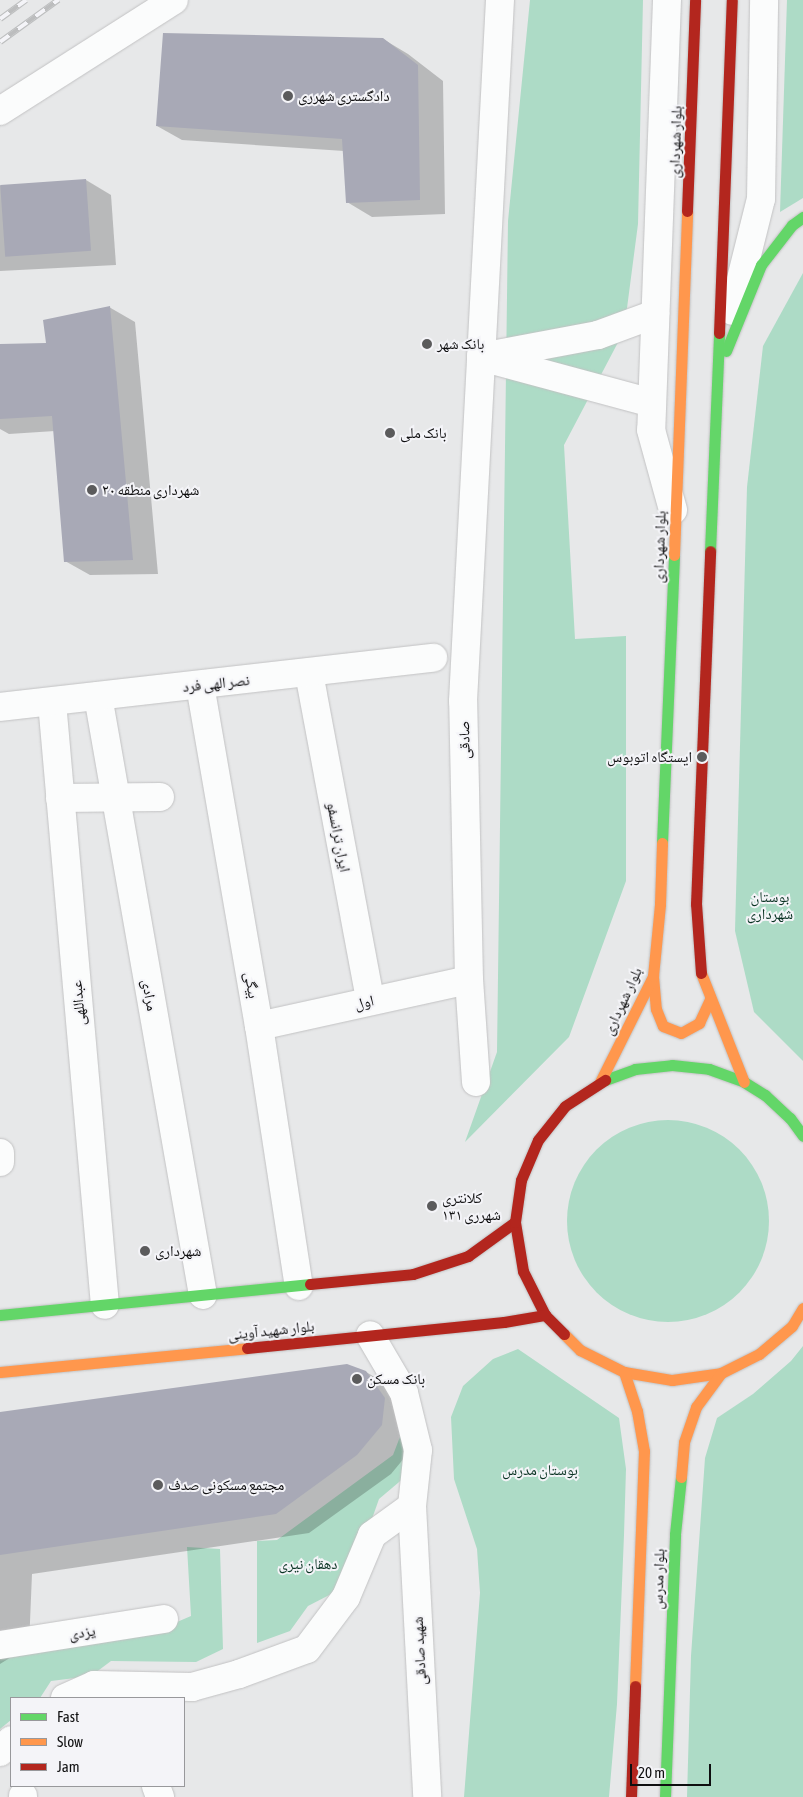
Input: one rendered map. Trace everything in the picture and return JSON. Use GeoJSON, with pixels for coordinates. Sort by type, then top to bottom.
{"type":"FeatureCollection","features":[{"type":"Feature","properties":{"kind":"main road","name":"بلوار شهرداری"},"geometry":{"type":"LineString","coordinates":[[600,1082],[653,976],[660,894],[695,0]]}},
{"type":"Feature","properties":{"kind":"main road"},"geometry":{"type":"LineString","coordinates":[[732,0],[696,904],[700,975],[744,1082]]}},
{"type":"Feature","properties":{"kind":"main road"},"geometry":{"type":"LineString","coordinates":[[717,373],[761,265],[792,225],[803,217]]}},
{"type":"Feature","properties":{"kind":"main road"},"geometry":{"type":"LineString","coordinates":[[653,976],[656,1009],[663,1026],[681,1033],[699,1023],[710,998]]}},
{"type":"Feature","properties":{"kind":"main road"},"geometry":{"type":"LineString","coordinates":[[803,1119],[744,1082],[709,1069],[672,1064],[635,1069],[600,1082],[565,1106],[538,1140],[521,1180],[515,1222],[523,1271],[545,1315],[580,1350],[624,1372],[672,1380],[721,1373],[759,1354],[792,1326],[803,1308]]}},
{"type":"Feature","properties":{"kind":"main road"},"geometry":{"type":"LineString","coordinates":[[765,1095],[790,1118],[803,1136]]}},
{"type":"Feature","properties":{"kind":"main road"},"geometry":{"type":"LineString","coordinates":[[0,1315],[413,1274],[468,1256],[515,1222]]}},
{"type":"Feature","properties":{"kind":"main road","name":"بلوار شهید آوینی"},"geometry":{"type":"LineString","coordinates":[[0,1372],[504,1322],[545,1315]]}},
{"type":"Feature","properties":{"kind":"main road","name":"بلوار مدرس"},"geometry":{"type":"LineString","coordinates":[[624,1372],[637,1411],[644,1451],[632,1797]]}},
{"type":"Feature","properties":{"kind":"main road","name":"بلوار مدرس"},"geometry":{"type":"LineString","coordinates":[[665,1797],[675,1534],[684,1442],[696,1407],[721,1373]]}},
{"type":"Feature","properties":{"kind":"street"},"geometry":{"type":"LineString","coordinates":[[0,111],[174,0]]}},
{"type":"Feature","properties":{"kind":"street","name":"صادقی"},"geometry":{"type":"LineString","coordinates":[[476,1082],[469,980],[463,702],[500,0]]}},
{"type":"Feature","properties":{"kind":"street"},"geometry":{"type":"LineString","coordinates":[[667,0],[651,430],[675,517]]}},
{"type":"Feature","properties":{"kind":"street"},"geometry":{"type":"LineString","coordinates":[[717,373],[761,199],[764,0]]}},
{"type":"Feature","properties":{"kind":"street"},"geometry":{"type":"LineString","coordinates":[[481,358],[598,335],[655,314]]}},
{"type":"Feature","properties":{"kind":"street"},"geometry":{"type":"LineString","coordinates":[[481,358],[652,403]]}},
{"type":"Feature","properties":{"kind":"street","name":"نصر الهی فرد"},"geometry":{"type":"LineString","coordinates":[[0,707],[433,658]]}},
{"type":"Feature","properties":{"kind":"street","name":"ایران ترانسفو"},"geometry":{"type":"LineString","coordinates":[[309,673],[370,1000]]}},
{"type":"Feature","properties":{"kind":"street","name":"بیگی"},"geometry":{"type":"LineString","coordinates":[[200,685],[259,1026],[299,1286]]}},
{"type":"Feature","properties":{"kind":"street","name":"مرادی"},"geometry":{"type":"LineString","coordinates":[[98,696],[203,1295]]}},
{"type":"Feature","properties":{"kind":"street","name":"عبداللهی"},"geometry":{"type":"LineString","coordinates":[[52,702],[105,1305]]}},
{"type":"Feature","properties":{"kind":"street"},"geometry":{"type":"LineString","coordinates":[[60,798],[160,797]]}},
{"type":"Feature","properties":{"kind":"street","name":"اول"},"geometry":{"type":"LineString","coordinates":[[259,1026],[370,1000],[469,980]]}},
{"type":"Feature","properties":{"kind":"street"},"geometry":{"type":"LineString","coordinates":[[0,1153],[0,1162]]}},
{"type":"Feature","properties":{"kind":"street","name":"شهید صادقی"},"geometry":{"type":"LineString","coordinates":[[370,1335],[404,1393],[418,1450],[412,1506],[426,1797]]}},
{"type":"Feature","properties":{"kind":"street"},"geometry":{"type":"LineString","coordinates":[[67,1697],[94,1685],[192,1687],[239,1674],[307,1649],[346,1597],[372,1535],[412,1506]]}},
{"type":"Feature","properties":{"kind":"street","name":"یزدی"},"geometry":{"type":"LineString","coordinates":[[0,1645],[164,1619]]}},
{"type":"Feature","properties":{"kind":"street"},"geometry":{"type":"LineString","coordinates":[[0,1752],[10,1741]]}},
{"type":"Feature","properties":{"kind":"green space"},"geometry":{"type":"Polygon","coordinates":[[[530,0],[643,0],[638,224],[624,331],[564,445],[575,639],[626,636],[626,881],[569,1037],[465,1142],[497,1052],[508,221],[530,0]]]}},
{"type":"Feature","properties":{"kind":"green space"},"geometry":{"type":"Polygon","coordinates":[[[787,0],[803,0],[803,198],[780,212],[787,0]]]}},
{"type":"Feature","properties":{"kind":"green space","name":"بوستان شهرداری"},"geometry":{"type":"Polygon","coordinates":[[[803,273],[803,1061],[754,1012],[735,931],[747,487],[763,346],[803,273]]]}},
{"type":"Feature","properties":{"kind":"green space"},"geometry":{"type":"Polygon","coordinates":[[[668,1120],[688,1122],[715,1132],[732,1143],[746,1157],[761,1183],[767,1201],[769,1221],[767,1241],[757,1268],[746,1285],[732,1299],[706,1314],[688,1320],[668,1322],[648,1320],[621,1310],[604,1299],[590,1285],[575,1259],[569,1241],[567,1221],[569,1201],[579,1174],[590,1157],[604,1143],[630,1128],[648,1122],[668,1120]]]}},
{"type":"Feature","properties":{"kind":"green space"},"geometry":{"type":"Polygon","coordinates":[[[803,1346],[803,1797],[687,1797],[691,1656],[705,1458],[717,1418],[753,1394],[791,1361],[803,1346]]]}},
{"type":"Feature","properties":{"kind":"green space","name":"بوستان مدرس"},"geometry":{"type":"Polygon","coordinates":[[[518,1349],[619,1418],[626,1469],[617,1704],[609,1797],[464,1797],[480,1593],[477,1549],[454,1479],[451,1417],[463,1386],[493,1359],[518,1349]]]}},
{"type":"Feature","properties":{"kind":"green space","name":"دهقان نیری"},"geometry":{"type":"Polygon","coordinates":[[[403,1429],[412,1452],[405,1477],[379,1499],[367,1533],[339,1590],[308,1606],[290,1631],[257,1643],[257,1541],[277,1540],[393,1455],[403,1429]]]}},
{"type":"Feature","properties":{"kind":"green space"},"geometry":{"type":"Polygon","coordinates":[[[187,1547],[220,1549],[223,1649],[196,1662],[111,1661],[91,1676],[51,1681],[41,1697],[10,1697],[10,1721],[0,1729],[0,1656],[170,1625],[191,1616],[187,1547]]]}},
{"type":"Feature","properties":{"kind":"building","name":"دادگستری شهرری"},"geometry":{"type":"Polygon","coordinates":[[[163,33],[383,38],[418,65],[420,200],[346,203],[342,139],[156,126],[163,33]]]}},
{"type":"Feature","properties":{"kind":"building"},"geometry":{"type":"Polygon","coordinates":[[[86,179],[91,251],[5,257],[0,185],[86,179]]]}},
{"type":"Feature","properties":{"kind":"building","name":"شهرداری منطقه ۲۰"},"geometry":{"type":"Polygon","coordinates":[[[110,306],[133,560],[64,562],[52,416],[0,419],[0,344],[46,343],[43,320],[110,306]]]}},
{"type":"Feature","properties":{"kind":"building","name":"مجتمع مسکونی صدف"},"geometry":{"type":"Polygon","coordinates":[[[347,1364],[366,1371],[385,1398],[382,1425],[357,1455],[276,1514],[0,1555],[0,1412],[347,1364]]]}},
{"type":"Feature","properties":{"kind":"railway"},"geometry":{"type":"LineString","coordinates":[[0,19],[26,0]]}},
{"type":"Feature","properties":{"kind":"railway"},"geometry":{"type":"LineString","coordinates":[[0,42],[58,0]]}},
{"type":"Feature","properties":{"kind":"traffic: fast"},"geometry":{"type":"LineString","coordinates":[[726,351],[761,265],[792,225],[803,217]]}},
{"type":"Feature","properties":{"kind":"traffic: fast"},"geometry":{"type":"LineString","coordinates":[[710,551],[719,333]]}},
{"type":"Feature","properties":{"kind":"traffic: fast"},"geometry":{"type":"LineString","coordinates":[[662,843],[674,555]]}},
{"type":"Feature","properties":{"kind":"traffic: fast"},"geometry":{"type":"LineString","coordinates":[[605,1080],[635,1069],[672,1065],[709,1069],[744,1082],[765,1095],[790,1118],[803,1136]]}},
{"type":"Feature","properties":{"kind":"traffic: fast"},"geometry":{"type":"LineString","coordinates":[[0,1315],[310,1284]]}},
{"type":"Feature","properties":{"kind":"traffic: fast"},"geometry":{"type":"LineString","coordinates":[[665,1797],[675,1534],[681,1477]]}},
{"type":"Feature","properties":{"kind":"traffic: slow"},"geometry":{"type":"LineString","coordinates":[[674,555],[687,211]]}},
{"type":"Feature","properties":{"kind":"traffic: slow"},"geometry":{"type":"LineString","coordinates":[[600,1082],[653,976],[660,904],[662,843]]}},
{"type":"Feature","properties":{"kind":"traffic: slow"},"geometry":{"type":"LineString","coordinates":[[701,973],[744,1082]]}},
{"type":"Feature","properties":{"kind":"traffic: slow"},"geometry":{"type":"LineString","coordinates":[[653,976],[656,1009],[663,1026],[681,1033],[699,1023],[710,999]]}},
{"type":"Feature","properties":{"kind":"traffic: slow"},"geometry":{"type":"LineString","coordinates":[[564,1334],[580,1350],[624,1372],[672,1380],[721,1373],[759,1354],[792,1326],[803,1308]]}},
{"type":"Feature","properties":{"kind":"traffic: slow"},"geometry":{"type":"LineString","coordinates":[[0,1372],[247,1348]]}},
{"type":"Feature","properties":{"kind":"traffic: slow"},"geometry":{"type":"LineString","coordinates":[[624,1372],[637,1411],[644,1451],[635,1686]]}},
{"type":"Feature","properties":{"kind":"traffic: slow"},"geometry":{"type":"LineString","coordinates":[[681,1477],[684,1442],[696,1407],[721,1373]]}},
{"type":"Feature","properties":{"kind":"traffic: jam"},"geometry":{"type":"LineString","coordinates":[[687,211],[695,0]]}},
{"type":"Feature","properties":{"kind":"traffic: jam"},"geometry":{"type":"LineString","coordinates":[[719,333],[732,0]]}},
{"type":"Feature","properties":{"kind":"traffic: jam"},"geometry":{"type":"LineString","coordinates":[[701,973],[696,904],[710,551]]}},
{"type":"Feature","properties":{"kind":"traffic: jam"},"geometry":{"type":"LineString","coordinates":[[564,1334],[545,1315],[523,1271],[515,1222],[521,1180],[538,1140],[565,1106],[605,1080]]}},
{"type":"Feature","properties":{"kind":"traffic: jam"},"geometry":{"type":"LineString","coordinates":[[310,1284],[413,1274],[468,1256],[515,1222]]}},
{"type":"Feature","properties":{"kind":"traffic: jam"},"geometry":{"type":"LineString","coordinates":[[247,1348],[504,1322],[545,1315]]}},
{"type":"Feature","properties":{"kind":"traffic: jam"},"geometry":{"type":"LineString","coordinates":[[631,1797],[635,1686]]}},
{"type":"Feature","properties":{"kind":"place","name":"دادگستری شهرری"},"geometry":{"type":"Point","coordinates":[288,96]}},
{"type":"Feature","properties":{"kind":"place","name":"بانک شهر"},"geometry":{"type":"Point","coordinates":[427,344]}},
{"type":"Feature","properties":{"kind":"place","name":"بانک ملی"},"geometry":{"type":"Point","coordinates":[390,433]}},
{"type":"Feature","properties":{"kind":"place","name":"شهرداری منطقه ۲۰"},"geometry":{"type":"Point","coordinates":[92,490]}},
{"type":"Feature","properties":{"kind":"place","name":"ایستگاه اتوبوس"},"geometry":{"type":"Point","coordinates":[702,757]}},
{"type":"Feature","properties":{"kind":"place","name":"کلانتری ۱۳۱ شهرری"},"geometry":{"type":"Point","coordinates":[432,1206]}},
{"type":"Feature","properties":{"kind":"place","name":"شهرداری"},"geometry":{"type":"Point","coordinates":[145,1251]}},
{"type":"Feature","properties":{"kind":"place","name":"بانک مسکن"},"geometry":{"type":"Point","coordinates":[357,1379]}},
{"type":"Feature","properties":{"kind":"place","name":"مجتمع مسکونی صدف"},"geometry":{"type":"Point","coordinates":[158,1485]}}]}
